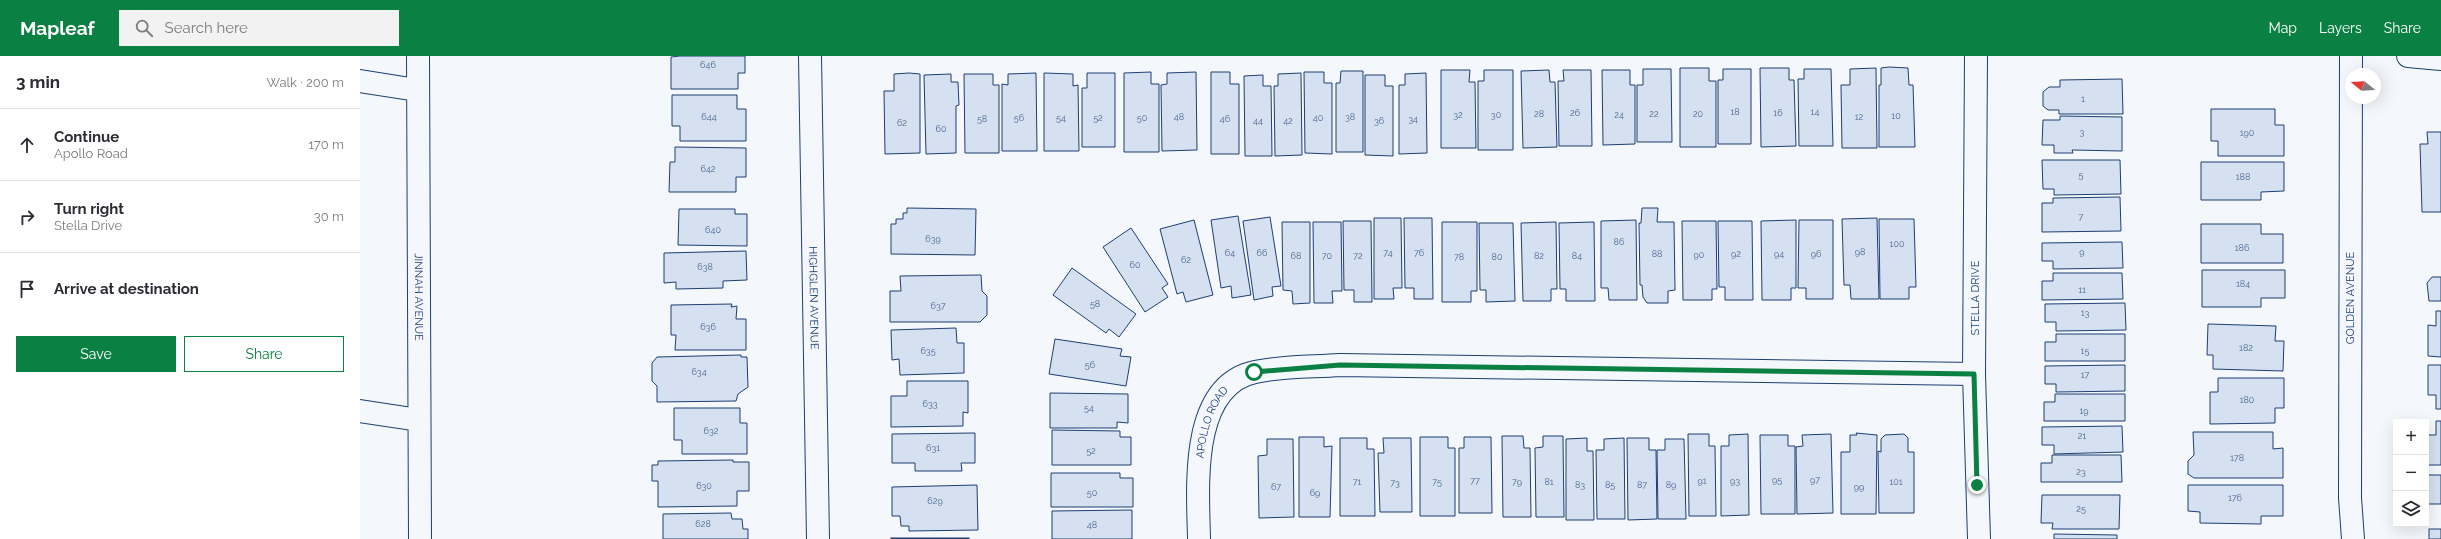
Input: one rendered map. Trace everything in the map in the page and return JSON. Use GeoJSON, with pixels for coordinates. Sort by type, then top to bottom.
{"type":"FeatureCollection","features":[{"type":"Feature","properties":{"kind":"street","name":"JINNAH AVENUE"},"geometry":{"type":"LineString","coordinates":[[418,56],[420,539]]}},
{"type":"Feature","properties":{"kind":"street","name":"HIGHGLEN AVENUE"},"geometry":{"type":"LineString","coordinates":[[810,56],[818,539]]}},
{"type":"Feature","properties":{"kind":"street","name":"STELLA DRIVE"},"geometry":{"type":"LineString","coordinates":[[1976,56],[1974,374],[1979,539]]}},
{"type":"Feature","properties":{"kind":"street","name":"GOLDEN AVENUE"},"geometry":{"type":"LineString","coordinates":[[2351,56],[2350,498],[2353,539]]}},
{"type":"Feature","properties":{"kind":"street"},"geometry":{"type":"LineString","coordinates":[[2408,56],[2441,60]]}},
{"type":"Feature","properties":{"kind":"street"},"geometry":{"type":"LineString","coordinates":[[360,81],[417,90]]}},
{"type":"Feature","properties":{"kind":"street","name":"APOLLO ROAD"},"geometry":{"type":"LineString","coordinates":[[1199,539],[1198,482],[1204,424],[1226,386],[1254,372],[1340,365],[1974,374]]}},
{"type":"Feature","properties":{"kind":"street"},"geometry":{"type":"LineString","coordinates":[[360,411],[419,420]]}},
{"type":"Feature","properties":{"kind":"building"},"geometry":{"type":"Polygon","coordinates":[[[745,56],[745,73],[738,73],[738,89],[671,89],[671,57],[745,56]]]}},
{"type":"Feature","properties":{"kind":"building"},"geometry":{"type":"Polygon","coordinates":[[[1680,68],[1709,68],[1709,81],[1716,81],[1716,147],[1680,147],[1680,68]]]}},
{"type":"Feature","properties":{"kind":"building"},"geometry":{"type":"Polygon","coordinates":[[[1760,68],[1789,68],[1789,80],[1794,80],[1796,146],[1761,147],[1760,68]]]}},
{"type":"Feature","properties":{"kind":"building"},"geometry":{"type":"Polygon","coordinates":[[[1876,68],[1877,148],[1842,148],[1841,85],[1850,85],[1850,69],[1876,68]]]}},
{"type":"Feature","properties":{"kind":"building"},"geometry":{"type":"Polygon","coordinates":[[[1881,68],[1908,68],[1909,85],[1913,85],[1915,147],[1879,147],[1879,85],[1881,85],[1881,68]]]}},
{"type":"Feature","properties":{"kind":"building"},"geometry":{"type":"Polygon","coordinates":[[[1643,69],[1671,69],[1672,142],[1637,142],[1637,85],[1643,85],[1643,69]]]}},
{"type":"Feature","properties":{"kind":"building"},"geometry":{"type":"Polygon","coordinates":[[[1723,69],[1751,69],[1751,144],[1718,144],[1718,80],[1723,80],[1723,69]]]}},
{"type":"Feature","properties":{"kind":"building"},"geometry":{"type":"Polygon","coordinates":[[[1804,69],[1831,69],[1833,146],[1799,146],[1798,79],[1804,79],[1804,69]]]}},
{"type":"Feature","properties":{"kind":"building"},"geometry":{"type":"Polygon","coordinates":[[[1441,70],[1470,70],[1469,82],[1475,82],[1476,148],[1441,148],[1441,70]]]}},
{"type":"Feature","properties":{"kind":"building"},"geometry":{"type":"Polygon","coordinates":[[[1484,70],[1513,70],[1513,150],[1478,150],[1478,81],[1484,81],[1484,70]]]}},
{"type":"Feature","properties":{"kind":"building"},"geometry":{"type":"Polygon","coordinates":[[[1549,70],[1550,82],[1555,82],[1557,147],[1523,148],[1521,71],[1549,70]]]}},
{"type":"Feature","properties":{"kind":"building"},"geometry":{"type":"Polygon","coordinates":[[[1563,70],[1591,70],[1592,146],[1559,146],[1558,81],[1564,81],[1563,70]]]}},
{"type":"Feature","properties":{"kind":"building"},"geometry":{"type":"Polygon","coordinates":[[[1602,70],[1630,70],[1630,85],[1635,85],[1635,144],[1603,145],[1602,70]]]}},
{"type":"Feature","properties":{"kind":"building"},"geometry":{"type":"Polygon","coordinates":[[[1341,71],[1363,71],[1363,152],[1336,152],[1336,83],[1340,83],[1341,71]]]}},
{"type":"Feature","properties":{"kind":"building"},"geometry":{"type":"Polygon","coordinates":[[[1151,72],[1151,84],[1159,84],[1159,152],[1124,152],[1124,73],[1151,72]]]}},
{"type":"Feature","properties":{"kind":"building"},"geometry":{"type":"Polygon","coordinates":[[[1196,72],[1197,150],[1162,151],[1161,85],[1167,84],[1167,73],[1196,72]]]}},
{"type":"Feature","properties":{"kind":"building"},"geometry":{"type":"Polygon","coordinates":[[[1211,72],[1230,72],[1230,84],[1239,84],[1239,154],[1211,154],[1211,72]]]}},
{"type":"Feature","properties":{"kind":"building"},"geometry":{"type":"Polygon","coordinates":[[[1304,72],[1324,72],[1324,83],[1332,83],[1332,154],[1305,153],[1304,72]]]}},
{"type":"Feature","properties":{"kind":"building"},"geometry":{"type":"Polygon","coordinates":[[[1036,73],[1037,151],[1002,151],[1002,84],[1008,85],[1008,74],[1036,73]]]}},
{"type":"Feature","properties":{"kind":"building"},"geometry":{"type":"Polygon","coordinates":[[[1044,73],[1073,74],[1073,86],[1078,85],[1079,151],[1044,151],[1044,73]]]}},
{"type":"Feature","properties":{"kind":"building"},"geometry":{"type":"Polygon","coordinates":[[[1087,73],[1115,73],[1115,147],[1082,147],[1082,88],[1087,88],[1087,73]]]}},
{"type":"Feature","properties":{"kind":"building"},"geometry":{"type":"Polygon","coordinates":[[[1301,73],[1302,155],[1275,156],[1274,86],[1278,86],[1278,74],[1301,73]]]}},
{"type":"Feature","properties":{"kind":"building"},"geometry":{"type":"Polygon","coordinates":[[[1426,73],[1427,153],[1399,154],[1399,85],[1405,85],[1405,74],[1426,73]]]}},
{"type":"Feature","properties":{"kind":"building"},"geometry":{"type":"Polygon","coordinates":[[[894,74],[920,74],[920,153],[885,154],[884,91],[894,91],[894,74]]]}},
{"type":"Feature","properties":{"kind":"building"},"geometry":{"type":"Polygon","coordinates":[[[951,74],[951,82],[958,82],[959,105],[956,106],[956,153],[926,154],[924,75],[951,74]]]}},
{"type":"Feature","properties":{"kind":"building"},"geometry":{"type":"Polygon","coordinates":[[[964,74],[993,74],[993,85],[999,85],[999,153],[965,153],[964,74]]]}},
{"type":"Feature","properties":{"kind":"building"},"geometry":{"type":"Polygon","coordinates":[[[1263,75],[1263,86],[1271,86],[1272,156],[1245,156],[1244,76],[1263,75]]]}},
{"type":"Feature","properties":{"kind":"building"},"geometry":{"type":"Polygon","coordinates":[[[1365,75],[1385,75],[1385,86],[1393,86],[1393,156],[1365,155],[1365,75]]]}},
{"type":"Feature","properties":{"kind":"building"},"geometry":{"type":"Polygon","coordinates":[[[2122,79],[2123,114],[2059,114],[2059,110],[2048,110],[2043,106],[2043,92],[2049,87],[2060,87],[2060,80],[2122,79]]]}},
{"type":"Feature","properties":{"kind":"building"},"geometry":{"type":"Polygon","coordinates":[[[672,95],[737,95],[737,109],[746,109],[746,141],[680,141],[680,126],[672,126],[672,95]]]}},
{"type":"Feature","properties":{"kind":"building"},"geometry":{"type":"Polygon","coordinates":[[[2211,109],[2275,109],[2275,125],[2284,125],[2284,156],[2218,156],[2218,141],[2211,141],[2211,109]]]}},
{"type":"Feature","properties":{"kind":"building"},"geometry":{"type":"Polygon","coordinates":[[[2060,116],[2122,117],[2122,151],[2072,150],[2073,153],[2054,153],[2054,145],[2042,145],[2043,120],[2060,120],[2060,116]]]}},
{"type":"Feature","properties":{"kind":"building"},"geometry":{"type":"Polygon","coordinates":[[[2427,132],[2441,132],[2441,212],[2422,212],[2420,144],[2428,144],[2427,132]]]}},
{"type":"Feature","properties":{"kind":"building"},"geometry":{"type":"Polygon","coordinates":[[[675,147],[746,148],[746,177],[736,177],[736,192],[669,192],[670,162],[675,162],[675,147]]]}},
{"type":"Feature","properties":{"kind":"building"},"geometry":{"type":"Polygon","coordinates":[[[2042,160],[2120,160],[2121,194],[2054,195],[2054,189],[2043,189],[2042,160]]]}},
{"type":"Feature","properties":{"kind":"building"},"geometry":{"type":"Polygon","coordinates":[[[2201,162],[2284,162],[2284,191],[2261,192],[2261,200],[2201,200],[2201,162]]]}},
{"type":"Feature","properties":{"kind":"building"},"geometry":{"type":"Polygon","coordinates":[[[2120,197],[2121,231],[2042,232],[2042,203],[2053,203],[2053,198],[2120,197]]]}},
{"type":"Feature","properties":{"kind":"building"},"geometry":{"type":"Polygon","coordinates":[[[907,208],[976,209],[975,255],[891,254],[891,224],[896,224],[896,219],[903,219],[903,213],[907,213],[907,208]]]}},
{"type":"Feature","properties":{"kind":"building"},"geometry":{"type":"Polygon","coordinates":[[[1642,208],[1658,208],[1657,222],[1674,222],[1675,290],[1668,291],[1668,303],[1647,303],[1643,297],[1642,285],[1640,285],[1639,223],[1641,223],[1642,208]]]}},
{"type":"Feature","properties":{"kind":"building"},"geometry":{"type":"Polygon","coordinates":[[[679,209],[735,209],[735,214],[747,214],[747,246],[678,245],[679,209]]]}},
{"type":"Feature","properties":{"kind":"building"},"geometry":{"type":"Polygon","coordinates":[[[1238,216],[1251,295],[1232,298],[1231,286],[1221,288],[1211,220],[1238,216]]]}},
{"type":"Feature","properties":{"kind":"building"},"geometry":{"type":"Polygon","coordinates":[[[1270,217],[1281,286],[1272,287],[1273,296],[1254,300],[1243,221],[1270,217]]]}},
{"type":"Feature","properties":{"kind":"building"},"geometry":{"type":"Polygon","coordinates":[[[1374,218],[1401,218],[1402,288],[1393,288],[1394,299],[1374,299],[1374,218]]]}},
{"type":"Feature","properties":{"kind":"building"},"geometry":{"type":"Polygon","coordinates":[[[1404,218],[1432,218],[1433,299],[1414,299],[1414,288],[1405,288],[1404,218]]]}},
{"type":"Feature","properties":{"kind":"building"},"geometry":{"type":"Polygon","coordinates":[[[1877,218],[1879,299],[1851,299],[1850,285],[1844,285],[1842,219],[1877,218]]]}},
{"type":"Feature","properties":{"kind":"building"},"geometry":{"type":"Polygon","coordinates":[[[1879,219],[1914,219],[1916,287],[1909,287],[1909,299],[1880,299],[1879,219]]]}},
{"type":"Feature","properties":{"kind":"building"},"geometry":{"type":"Polygon","coordinates":[[[1194,220],[1213,295],[1186,302],[1183,292],[1177,294],[1160,229],[1194,220]]]}},
{"type":"Feature","properties":{"kind":"building"},"geometry":{"type":"Polygon","coordinates":[[[1636,220],[1637,300],[1609,300],[1608,288],[1601,288],[1601,221],[1636,220]]]}},
{"type":"Feature","properties":{"kind":"building"},"geometry":{"type":"Polygon","coordinates":[[[1796,220],[1796,288],[1791,288],[1791,300],[1762,300],[1761,221],[1796,220]]]}},
{"type":"Feature","properties":{"kind":"building"},"geometry":{"type":"Polygon","coordinates":[[[1799,220],[1833,220],[1833,299],[1806,299],[1806,288],[1798,288],[1799,220]]]}},
{"type":"Feature","properties":{"kind":"building"},"geometry":{"type":"Polygon","coordinates":[[[1343,221],[1371,221],[1372,302],[1354,302],[1354,290],[1344,290],[1343,221]]]}},
{"type":"Feature","properties":{"kind":"building"},"geometry":{"type":"Polygon","coordinates":[[[1682,221],[1716,221],[1717,289],[1712,289],[1712,300],[1683,300],[1682,221]]]}},
{"type":"Feature","properties":{"kind":"building"},"geometry":{"type":"Polygon","coordinates":[[[1718,221],[1752,221],[1753,300],[1725,300],[1725,287],[1719,287],[1718,221]]]}},
{"type":"Feature","properties":{"kind":"building"},"geometry":{"type":"Polygon","coordinates":[[[1282,222],[1310,222],[1310,303],[1293,304],[1292,291],[1283,290],[1282,222]]]}},
{"type":"Feature","properties":{"kind":"building"},"geometry":{"type":"Polygon","coordinates":[[[1313,222],[1341,222],[1342,291],[1332,291],[1333,303],[1314,303],[1313,222]]]}},
{"type":"Feature","properties":{"kind":"building"},"geometry":{"type":"Polygon","coordinates":[[[1442,222],[1477,222],[1477,291],[1471,291],[1471,302],[1442,302],[1442,222]]]}},
{"type":"Feature","properties":{"kind":"building"},"geometry":{"type":"Polygon","coordinates":[[[1556,222],[1557,289],[1551,289],[1551,301],[1523,301],[1521,223],[1556,222]]]}},
{"type":"Feature","properties":{"kind":"building"},"geometry":{"type":"Polygon","coordinates":[[[1594,222],[1595,301],[1566,301],[1566,289],[1560,289],[1559,223],[1594,222]]]}},
{"type":"Feature","properties":{"kind":"building"},"geometry":{"type":"Polygon","coordinates":[[[1479,223],[1513,223],[1515,301],[1486,302],[1486,290],[1480,290],[1479,223]]]}},
{"type":"Feature","properties":{"kind":"building"},"geometry":{"type":"Polygon","coordinates":[[[2201,224],[2261,224],[2261,234],[2283,234],[2283,263],[2201,263],[2201,224]]]}},
{"type":"Feature","properties":{"kind":"building"},"geometry":{"type":"Polygon","coordinates":[[[1131,228],[1168,284],[1162,288],[1168,297],[1145,312],[1103,247],[1131,228]]]}},
{"type":"Feature","properties":{"kind":"building"},"geometry":{"type":"Polygon","coordinates":[[[2122,242],[2123,268],[2053,269],[2053,261],[2042,261],[2042,243],[2122,242]]]}},
{"type":"Feature","properties":{"kind":"building"},"geometry":{"type":"Polygon","coordinates":[[[746,251],[747,280],[723,281],[723,288],[676,289],[676,282],[664,283],[664,253],[746,251]]]}},
{"type":"Feature","properties":{"kind":"building"},"geometry":{"type":"Polygon","coordinates":[[[1072,268],[1136,314],[1119,337],[1109,329],[1106,333],[1053,295],[1072,268]]]}},
{"type":"Feature","properties":{"kind":"building"},"geometry":{"type":"Polygon","coordinates":[[[2202,270],[2285,270],[2285,298],[2261,298],[2261,307],[2202,307],[2202,270]]]}},
{"type":"Feature","properties":{"kind":"building"},"geometry":{"type":"Polygon","coordinates":[[[2053,273],[2122,273],[2123,299],[2042,300],[2042,281],[2053,281],[2053,273]]]}},
{"type":"Feature","properties":{"kind":"building"},"geometry":{"type":"Polygon","coordinates":[[[981,275],[982,291],[987,296],[987,315],[980,322],[890,322],[890,291],[901,291],[900,276],[981,275]]]}},
{"type":"Feature","properties":{"kind":"building"},"geometry":{"type":"Polygon","coordinates":[[[2432,277],[2441,277],[2441,301],[2429,301],[2427,283],[2432,277]]]}},
{"type":"Feature","properties":{"kind":"building"},"geometry":{"type":"Polygon","coordinates":[[[2125,303],[2126,330],[2056,331],[2056,322],[2045,322],[2045,304],[2125,303]]]}},
{"type":"Feature","properties":{"kind":"building"},"geometry":{"type":"Polygon","coordinates":[[[732,304],[731,307],[737,306],[736,319],[746,319],[746,350],[675,350],[676,335],[671,335],[671,305],[732,304]]]}},
{"type":"Feature","properties":{"kind":"building"},"geometry":{"type":"Polygon","coordinates":[[[2436,311],[2441,311],[2441,357],[2428,356],[2428,325],[2436,326],[2436,311]]]}},
{"type":"Feature","properties":{"kind":"building"},"geometry":{"type":"Polygon","coordinates":[[[2208,324],[2276,326],[2275,341],[2284,341],[2283,371],[2213,369],[2213,355],[2207,355],[2208,324]]]}},
{"type":"Feature","properties":{"kind":"building"},"geometry":{"type":"Polygon","coordinates":[[[956,328],[957,343],[964,343],[964,373],[900,375],[899,359],[892,360],[891,330],[956,328]]]}},
{"type":"Feature","properties":{"kind":"building"},"geometry":{"type":"Polygon","coordinates":[[[2056,334],[2125,334],[2125,361],[2045,361],[2045,342],[2056,342],[2056,334]]]}},
{"type":"Feature","properties":{"kind":"building"},"geometry":{"type":"Polygon","coordinates":[[[1055,339],[1122,349],[1120,356],[1131,357],[1126,386],[1049,374],[1055,339]]]}},
{"type":"Feature","properties":{"kind":"building"},"geometry":{"type":"Polygon","coordinates":[[[741,355],[741,357],[747,357],[748,387],[738,394],[736,401],[657,402],[657,386],[652,381],[652,363],[657,357],[741,355]]]}},
{"type":"Feature","properties":{"kind":"building"},"geometry":{"type":"Polygon","coordinates":[[[2125,365],[2125,391],[2056,392],[2056,384],[2045,384],[2045,366],[2125,365]]]}},
{"type":"Feature","properties":{"kind":"building"},"geometry":{"type":"Polygon","coordinates":[[[2428,365],[2441,365],[2441,409],[2436,409],[2436,395],[2428,395],[2428,365]]]}},
{"type":"Feature","properties":{"kind":"building"},"geometry":{"type":"Polygon","coordinates":[[[2218,378],[2284,378],[2284,408],[2275,408],[2275,423],[2210,424],[2210,392],[2218,392],[2218,378]]]}},
{"type":"Feature","properties":{"kind":"building"},"geometry":{"type":"Polygon","coordinates":[[[907,381],[968,381],[968,413],[963,412],[963,426],[891,427],[891,396],[907,396],[907,381]]]}},
{"type":"Feature","properties":{"kind":"building"},"geometry":{"type":"Polygon","coordinates":[[[1050,393],[1128,394],[1128,423],[1117,422],[1117,428],[1050,428],[1050,393]]]}},
{"type":"Feature","properties":{"kind":"building"},"geometry":{"type":"Polygon","coordinates":[[[2055,394],[2125,394],[2125,421],[2044,421],[2044,402],[2055,402],[2055,394]]]}},
{"type":"Feature","properties":{"kind":"building"},"geometry":{"type":"Polygon","coordinates":[[[674,408],[740,408],[740,423],[747,423],[747,454],[682,454],[682,440],[674,440],[674,408]]]}},
{"type":"Feature","properties":{"kind":"building"},"geometry":{"type":"Polygon","coordinates":[[[2436,421],[2441,421],[2441,465],[2429,465],[2429,435],[2436,435],[2436,421]]]}},
{"type":"Feature","properties":{"kind":"building"},"geometry":{"type":"Polygon","coordinates":[[[2122,426],[2123,452],[2054,454],[2054,445],[2042,445],[2042,427],[2122,426]]]}},
{"type":"Feature","properties":{"kind":"building"},"geometry":{"type":"Polygon","coordinates":[[[1052,430],[1120,431],[1120,437],[1131,437],[1131,465],[1052,465],[1052,430]]]}},
{"type":"Feature","properties":{"kind":"building"},"geometry":{"type":"Polygon","coordinates":[[[2193,432],[2273,432],[2273,449],[2283,448],[2283,478],[2194,478],[2188,474],[2188,461],[2194,455],[2193,432]]]}},
{"type":"Feature","properties":{"kind":"building"},"geometry":{"type":"Polygon","coordinates":[[[975,433],[975,463],[961,463],[962,471],[915,471],[915,463],[892,463],[892,434],[975,433]]]}},
{"type":"Feature","properties":{"kind":"building"},"geometry":{"type":"Polygon","coordinates":[[[1856,433],[1877,435],[1876,514],[1841,514],[1841,452],[1850,452],[1850,435],[1857,435],[1856,433]]]}},
{"type":"Feature","properties":{"kind":"building"},"geometry":{"type":"Polygon","coordinates":[[[1688,434],[1709,434],[1709,446],[1715,446],[1716,516],[1689,516],[1688,434]]]}},
{"type":"Feature","properties":{"kind":"building"},"geometry":{"type":"Polygon","coordinates":[[[1748,434],[1749,515],[1721,516],[1721,446],[1729,446],[1729,435],[1748,434]]]}},
{"type":"Feature","properties":{"kind":"building"},"geometry":{"type":"Polygon","coordinates":[[[1831,434],[1833,513],[1797,514],[1796,447],[1803,446],[1802,435],[1831,434]]]}},
{"type":"Feature","properties":{"kind":"building"},"geometry":{"type":"Polygon","coordinates":[[[1904,434],[1908,438],[1908,452],[1914,452],[1914,513],[1879,513],[1878,451],[1881,452],[1881,439],[1885,435],[1904,434]]]}},
{"type":"Feature","properties":{"kind":"building"},"geometry":{"type":"Polygon","coordinates":[[[1760,435],[1788,435],[1788,446],[1795,446],[1795,514],[1761,514],[1760,435]]]}},
{"type":"Feature","properties":{"kind":"building"},"geometry":{"type":"Polygon","coordinates":[[[1502,436],[1523,436],[1524,448],[1530,448],[1531,517],[1503,517],[1502,436]]]}},
{"type":"Feature","properties":{"kind":"building"},"geometry":{"type":"Polygon","coordinates":[[[1543,436],[1563,436],[1564,517],[1536,517],[1535,448],[1543,447],[1543,436]]]}},
{"type":"Feature","properties":{"kind":"building"},"geometry":{"type":"Polygon","coordinates":[[[1299,437],[1324,437],[1324,447],[1332,446],[1330,517],[1299,517],[1299,437]]]}},
{"type":"Feature","properties":{"kind":"building"},"geometry":{"type":"Polygon","coordinates":[[[1420,437],[1448,437],[1448,448],[1455,448],[1455,516],[1420,516],[1420,437]]]}},
{"type":"Feature","properties":{"kind":"building"},"geometry":{"type":"Polygon","coordinates":[[[1464,437],[1491,437],[1492,513],[1459,513],[1459,448],[1464,448],[1464,437]]]}},
{"type":"Feature","properties":{"kind":"building"},"geometry":{"type":"Polygon","coordinates":[[[1340,438],[1367,438],[1367,449],[1374,449],[1375,516],[1340,516],[1340,438]]]}},
{"type":"Feature","properties":{"kind":"building"},"geometry":{"type":"Polygon","coordinates":[[[1383,438],[1411,438],[1412,512],[1380,512],[1378,453],[1384,453],[1383,438]]]}},
{"type":"Feature","properties":{"kind":"building"},"geometry":{"type":"Polygon","coordinates":[[[1587,438],[1587,451],[1593,451],[1594,520],[1566,520],[1566,439],[1587,438]]]}},
{"type":"Feature","properties":{"kind":"building"},"geometry":{"type":"Polygon","coordinates":[[[1624,438],[1625,519],[1597,519],[1596,450],[1604,450],[1604,439],[1624,438]]]}},
{"type":"Feature","properties":{"kind":"building"},"geometry":{"type":"Polygon","coordinates":[[[1627,438],[1649,438],[1649,450],[1656,450],[1657,519],[1628,520],[1627,438]]]}},
{"type":"Feature","properties":{"kind":"building"},"geometry":{"type":"Polygon","coordinates":[[[1267,439],[1293,439],[1294,517],[1259,518],[1258,456],[1267,455],[1267,439]]]}},
{"type":"Feature","properties":{"kind":"building"},"geometry":{"type":"Polygon","coordinates":[[[1665,439],[1684,439],[1686,519],[1658,519],[1657,450],[1665,450],[1665,439]]]}},
{"type":"Feature","properties":{"kind":"building"},"geometry":{"type":"Polygon","coordinates":[[[2052,455],[2121,455],[2122,482],[2041,482],[2041,463],[2052,463],[2052,455]]]}},
{"type":"Feature","properties":{"kind":"building"},"geometry":{"type":"Polygon","coordinates":[[[733,460],[733,462],[749,462],[749,491],[737,491],[737,506],[658,507],[658,481],[652,481],[652,465],[658,465],[658,461],[733,460]]]}},
{"type":"Feature","properties":{"kind":"building"},"geometry":{"type":"Polygon","coordinates":[[[1051,473],[1120,473],[1120,478],[1133,478],[1133,507],[1051,507],[1051,473]]]}},
{"type":"Feature","properties":{"kind":"building"},"geometry":{"type":"Polygon","coordinates":[[[2429,475],[2441,475],[2441,504],[2429,504],[2429,475]]]}},
{"type":"Feature","properties":{"kind":"building"},"geometry":{"type":"Polygon","coordinates":[[[977,485],[978,530],[909,531],[909,526],[901,526],[900,516],[892,516],[892,487],[977,485]]]}},
{"type":"Feature","properties":{"kind":"building"},"geometry":{"type":"Polygon","coordinates":[[[2188,485],[2283,485],[2283,516],[2261,516],[2261,524],[2200,523],[2200,512],[2188,511],[2188,485]]]}},
{"type":"Feature","properties":{"kind":"building"},"geometry":{"type":"Polygon","coordinates":[[[2042,495],[2120,495],[2119,529],[2052,529],[2053,523],[2041,523],[2042,495]]]}},
{"type":"Feature","properties":{"kind":"building"},"geometry":{"type":"Polygon","coordinates":[[[1132,510],[1132,539],[1052,539],[1052,511],[1132,510]]]}},
{"type":"Feature","properties":{"kind":"building"},"geometry":{"type":"Polygon","coordinates":[[[731,513],[732,519],[742,519],[743,529],[748,529],[748,539],[663,539],[663,514],[731,513]]]}},
{"type":"Feature","properties":{"kind":"building"},"geometry":{"type":"Polygon","coordinates":[[[2429,529],[2441,529],[2441,539],[2429,539],[2429,529]]]}},
{"type":"Feature","properties":{"kind":"building"},"geometry":{"type":"Polygon","coordinates":[[[2054,534],[2117,535],[2117,539],[2054,539],[2054,534]]]}},
{"type":"Feature","properties":{"kind":"building"},"geometry":{"type":"Polygon","coordinates":[[[969,538],[969,539],[891,539],[969,538]]]}},
{"type":"Feature","properties":{"kind":"route"},"geometry":{"type":"LineString","coordinates":[[1254,372],[1340,365],[1427,368],[1974,374],[1977,485]]}}]}
